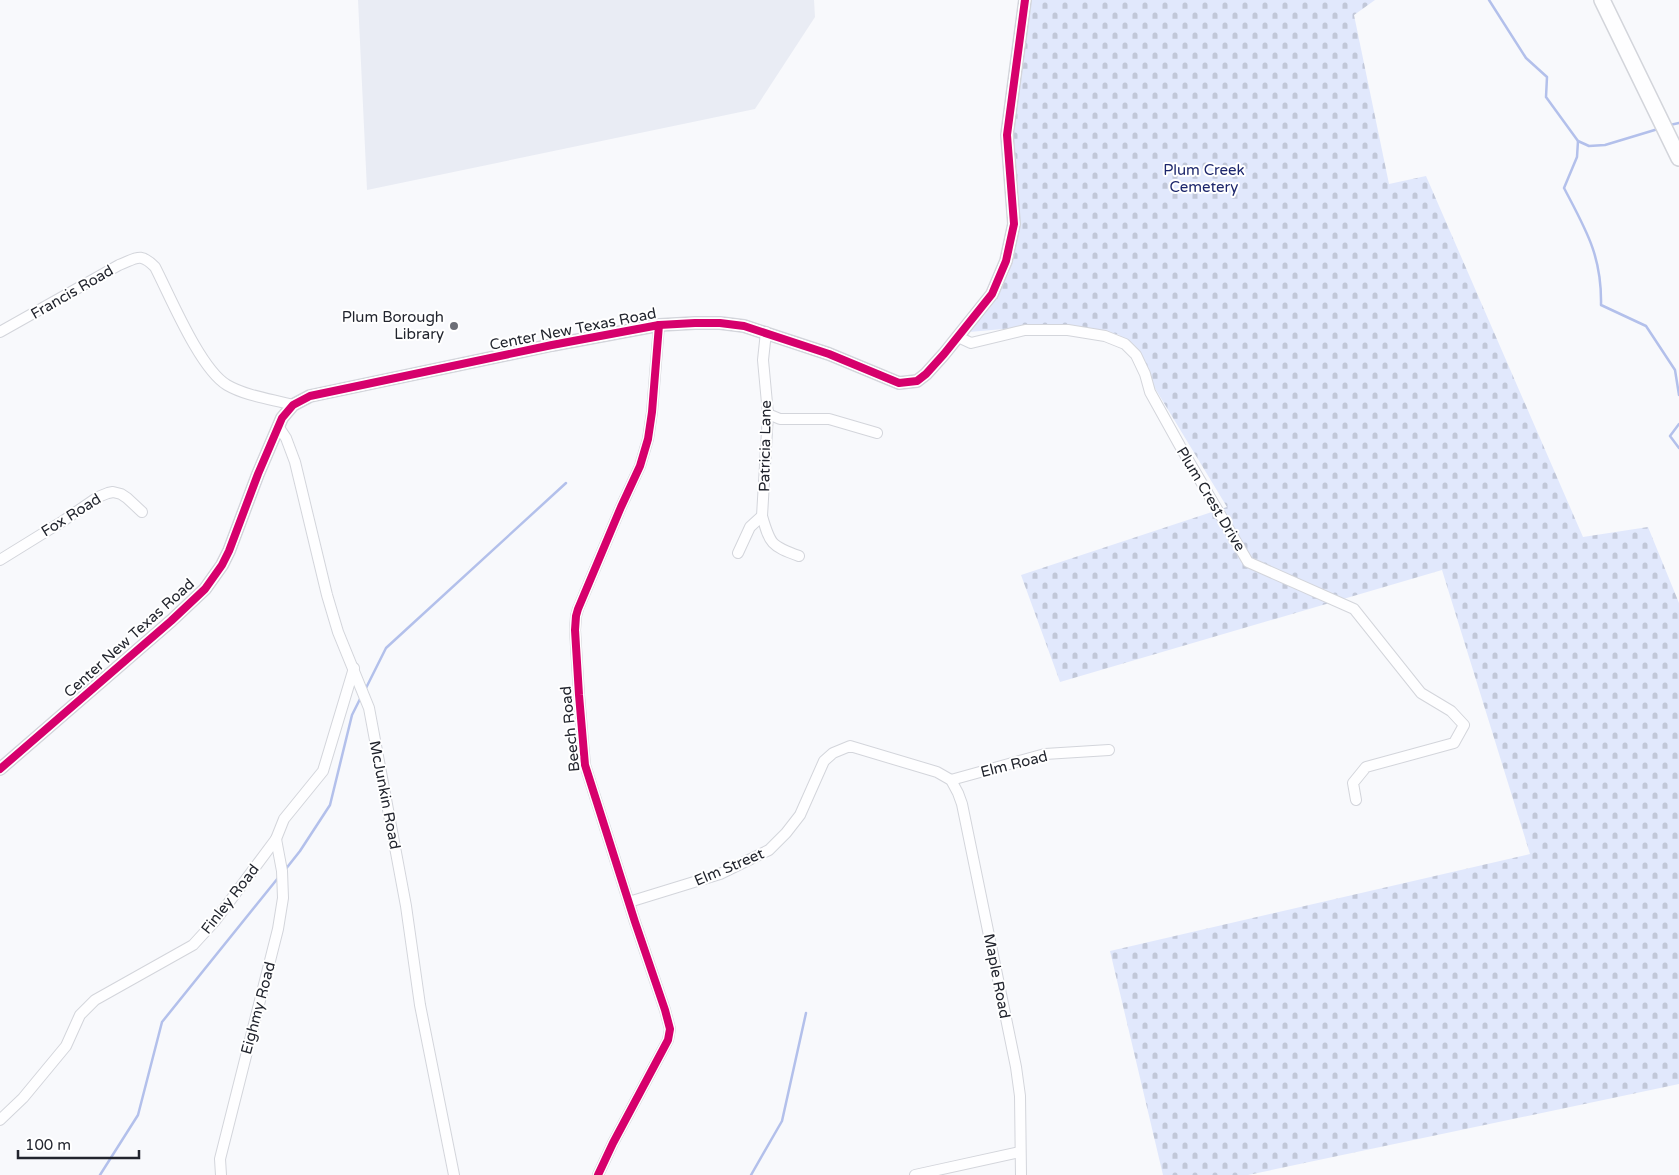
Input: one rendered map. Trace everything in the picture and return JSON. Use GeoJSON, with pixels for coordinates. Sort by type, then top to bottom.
{"type":"FeatureCollection","features":[{"type":"Feature","properties":{"kind":"main road"},"geometry":{"type":"LineString","coordinates":[[1602,0],[1679,158]]}},
{"type":"Feature","properties":{"kind":"street","name":"Center New Texas Road"},"geometry":{"type":"LineString","coordinates":[[0,770],[171,622],[205,589],[222,565],[229,550],[282,418],[293,405],[310,396],[552,345],[659,325],[720,323],[744,326],[766,332],[830,354],[899,384],[917,381],[926,374],[958,338],[992,294],[1006,261],[1014,224],[1007,135],[1025,0]]}},
{"type":"Feature","properties":{"kind":"street","name":"Francis Road"},"geometry":{"type":"LineString","coordinates":[[0,332],[119,265],[139,257],[146,258],[155,267],[189,335],[211,371],[225,384],[238,390],[293,405]]}},
{"type":"Feature","properties":{"kind":"street","name":"Beech Road"},"geometry":{"type":"LineString","coordinates":[[598,1175],[668,1040],[670,1029],[585,765],[578,695],[576,616],[643,457],[652,412],[659,325]]}},
{"type":"Feature","properties":{"kind":"street","name":"Plum Crest Drive"},"geometry":{"type":"LineString","coordinates":[[958,338],[971,343],[1025,330],[1068,330],[1105,336],[1125,344],[1136,355],[1150,392],[1248,562],[1354,609],[1421,693],[1451,711],[1464,725],[1454,743],[1366,767],[1353,783],[1356,800]]}},
{"type":"Feature","properties":{"kind":"street","name":"Patricia Lane"},"geometry":{"type":"LineString","coordinates":[[762,516],[768,414],[763,360],[766,332]]}},
{"type":"Feature","properties":{"kind":"street"},"geometry":{"type":"LineString","coordinates":[[768,414],[780,419],[830,418],[877,433]]}},
{"type":"Feature","properties":{"kind":"street","name":"McJunkin Road"},"geometry":{"type":"LineString","coordinates":[[278,426],[286,438],[295,462],[338,632],[369,708],[406,906],[420,1005],[454,1175]]}},
{"type":"Feature","properties":{"kind":"street","name":"Fox Road"},"geometry":{"type":"LineString","coordinates":[[0,560],[98,497],[108,493],[121,494],[142,512]]}},
{"type":"Feature","properties":{"kind":"street"},"geometry":{"type":"LineString","coordinates":[[738,553],[750,527],[762,516],[768,536],[772,542],[780,549],[799,556]]}},
{"type":"Feature","properties":{"kind":"street","name":"Finley Road"},"geometry":{"type":"LineString","coordinates":[[0,1120],[23,1098],[66,1046],[80,1015],[95,1000],[193,945],[215,921],[276,839],[284,819],[323,771],[354,668]]}},
{"type":"Feature","properties":{"kind":"street","name":"Elm Street"},"geometry":{"type":"LineString","coordinates":[[629,902],[720,874],[768,850],[786,834],[800,815],[824,761],[833,753],[850,746],[937,772],[951,780]]}},
{"type":"Feature","properties":{"kind":"street","name":"Elm Road"},"geometry":{"type":"LineString","coordinates":[[951,780],[1045,754],[1109,750]]}},
{"type":"Feature","properties":{"kind":"street","name":"Maple Road"},"geometry":{"type":"LineString","coordinates":[[951,780],[962,804],[1016,1067],[1020,1096],[1021,1175]]}},
{"type":"Feature","properties":{"kind":"street","name":"Eighmy Road"},"geometry":{"type":"LineString","coordinates":[[221,1175],[220,1159],[278,929],[283,898],[282,871],[276,839]]}},
{"type":"Feature","properties":{"kind":"street"},"geometry":{"type":"LineString","coordinates":[[915,1175],[1020,1152]]}},
{"type":"Feature","properties":{"kind":"shaded area"},"geometry":{"type":"Polygon","coordinates":[[[358,0],[814,0],[815,17],[755,109],[367,190],[358,0]]]}},
{"type":"Feature","properties":{"kind":"green space","name":"Plum Creek Cemetery"},"geometry":{"type":"Polygon","coordinates":[[[1030,0],[1375,0],[1354,15],[1389,184],[1426,176],[1583,537],[1648,527],[1679,603],[1679,1084],[1248,1175],[1163,1175],[1110,951],[1530,854],[1442,570],[1060,682],[1021,575],[1227,507],[1150,380],[1132,345],[1119,335],[1106,331],[1037,326],[969,332],[993,302],[1009,273],[1018,236],[1019,195],[1013,135],[1030,0]]]}},
{"type":"Feature","properties":{"kind":"waterway"},"geometry":{"type":"LineString","coordinates":[[1489,0],[1526,58],[1547,77],[1546,97],[1578,141],[1589,146],[1605,145],[1658,129]]}},
{"type":"Feature","properties":{"kind":"waterway"},"geometry":{"type":"LineString","coordinates":[[1670,125],[1679,123]]}},
{"type":"Feature","properties":{"kind":"waterway"},"geometry":{"type":"LineString","coordinates":[[1578,141],[1577,157],[1564,188],[1586,231],[1596,258],[1601,288],[1601,305],[1646,326],[1675,370],[1679,395]]}},
{"type":"Feature","properties":{"kind":"waterway"},"geometry":{"type":"LineString","coordinates":[[1679,424],[1670,436],[1679,448]]}},
{"type":"Feature","properties":{"kind":"waterway"},"geometry":{"type":"LineString","coordinates":[[365,690],[386,648],[566,483]]}},
{"type":"Feature","properties":{"kind":"waterway"},"geometry":{"type":"LineString","coordinates":[[285,870],[300,851],[330,805],[352,715],[361,697]]}},
{"type":"Feature","properties":{"kind":"waterway"},"geometry":{"type":"LineString","coordinates":[[100,1175],[138,1115],[162,1022],[278,878]]}},
{"type":"Feature","properties":{"kind":"waterway"},"geometry":{"type":"LineString","coordinates":[[751,1175],[782,1121],[806,1013]]}},
{"type":"Feature","properties":{"kind":"cycle path"},"geometry":{"type":"LineString","coordinates":[[0,769],[171,621],[205,589],[222,565],[229,551],[258,474],[282,418],[293,405],[310,396],[552,345],[659,325],[695,323],[720,323],[744,326],[829,354],[899,383],[917,381],[944,354],[992,294],[1006,261],[1014,224],[1007,135],[1025,0]]}},
{"type":"Feature","properties":{"kind":"cycle path"},"geometry":{"type":"LineString","coordinates":[[598,1175],[668,1040],[670,1029],[585,765],[575,630],[576,616],[640,466],[648,439],[659,325]]}},
{"type":"Feature","properties":{"kind":"place","name":"Plum Borough Library"},"geometry":{"type":"Point","coordinates":[454,326]}}]}
